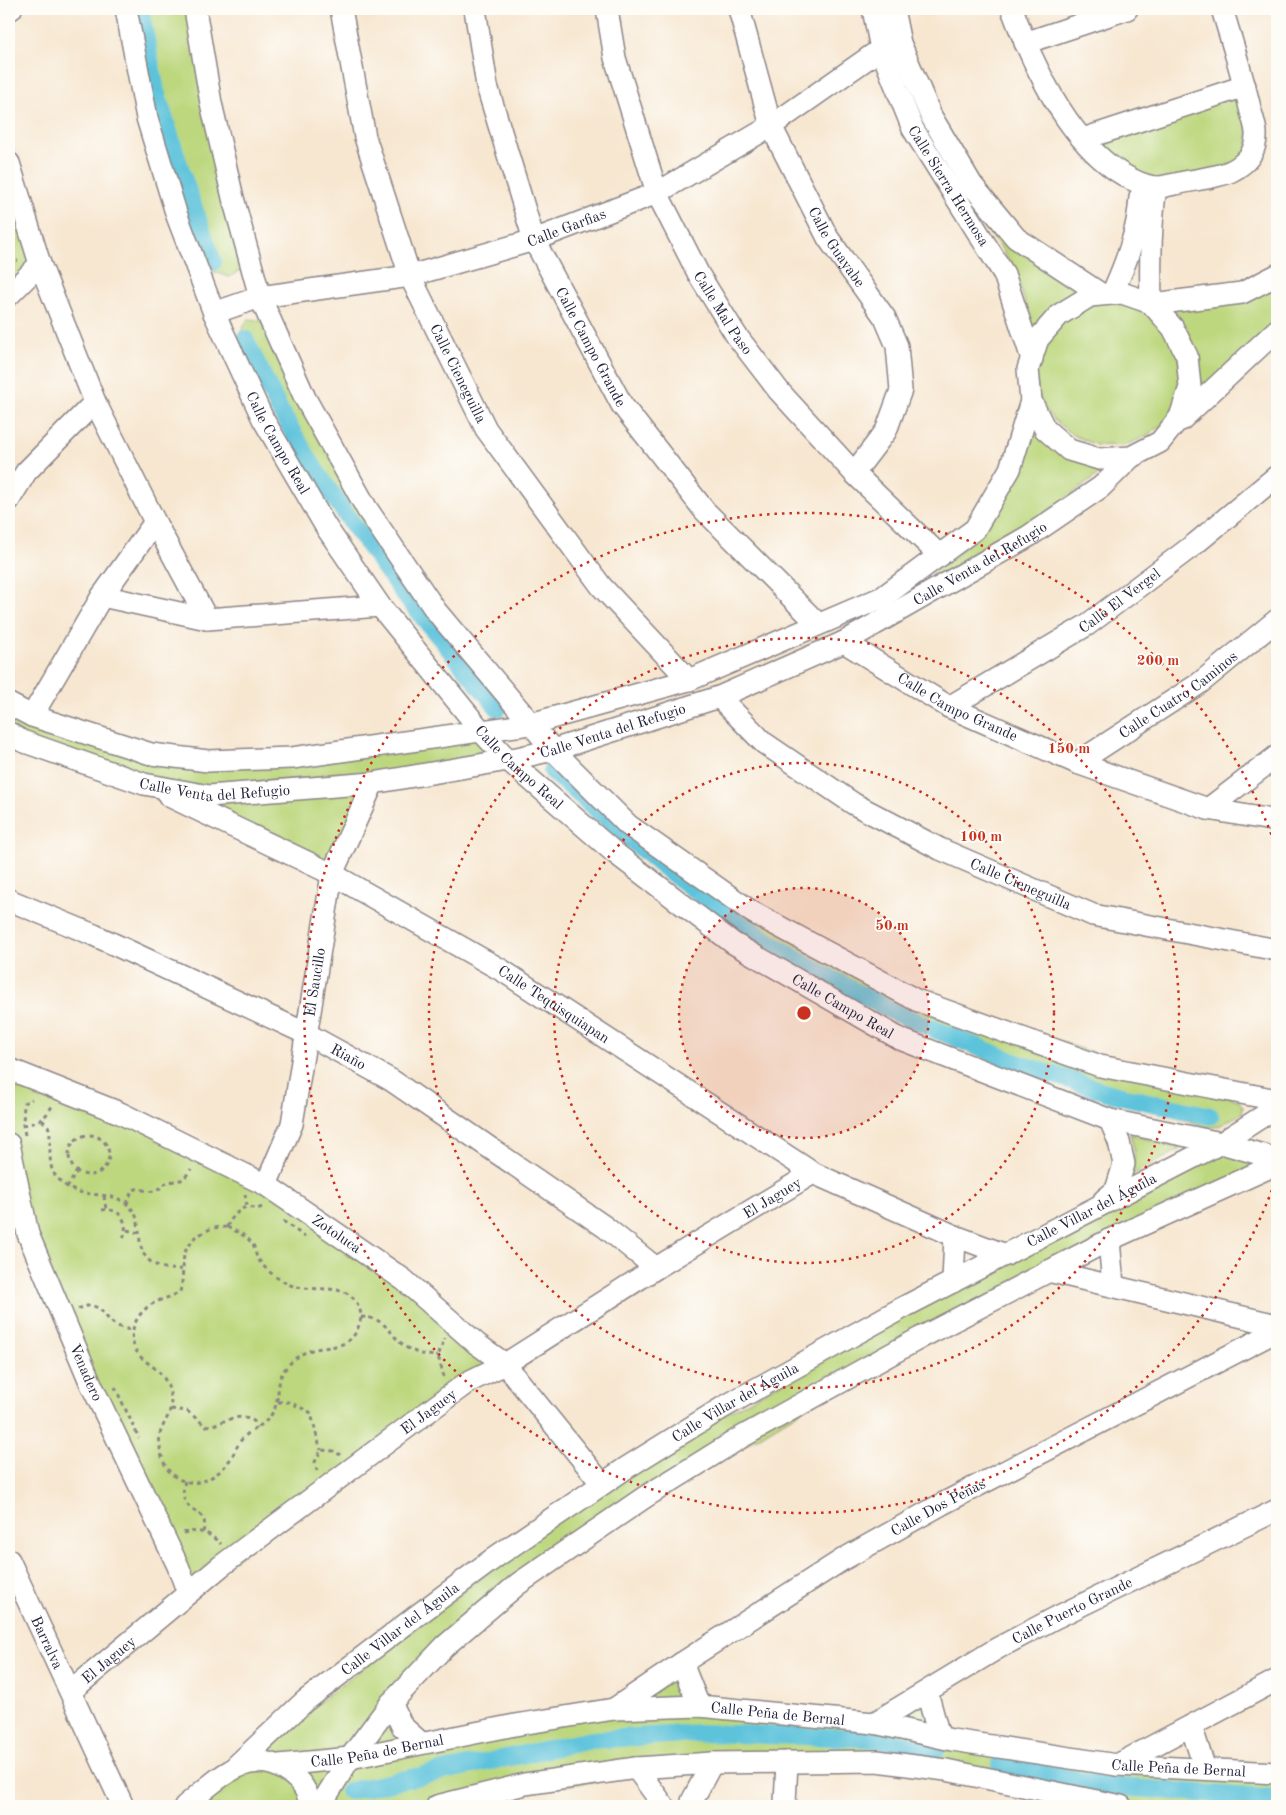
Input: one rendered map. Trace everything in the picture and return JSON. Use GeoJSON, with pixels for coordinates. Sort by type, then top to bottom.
{"type":"FeatureCollection","features":[{"type":"Feature","properties":{"kind":"street","name":"Calle Campo Real"},"geometry":{"type":"LineString","coordinates":[[126,9],[147,118],[177,216],[214,313],[263,419],[326,528],[380,606],[482,732],[508,760],[614,853],[733,943],[900,1039],[1110,1120],[1221,1143],[1277,1159]]}},
{"type":"Feature","properties":{"kind":"street"},"geometry":{"type":"LineString","coordinates":[[195,9],[211,103],[233,198],[260,297],[305,398],[366,509],[436,611],[553,750],[628,825],[752,912],[916,1000],[1100,1066],[1277,1100]]}},
{"type":"Feature","properties":{"kind":"street","name":"Calle Cieneguilla"},"geometry":{"type":"LineString","coordinates":[[341,9],[365,137],[410,276],[486,429],[601,586],[689,680]]}},
{"type":"Feature","properties":{"kind":"street","name":"Calle Campo Grande"},"geometry":{"type":"LineString","coordinates":[[475,9],[487,86],[534,240],[622,405],[704,510],[818,624]]}},
{"type":"Feature","properties":{"kind":"street","name":"Calle Mal Paso"},"geometry":{"type":"LineString","coordinates":[[607,9],[615,58],[657,192],[699,275],[736,335],[779,391],[854,473],[940,556]]}},
{"type":"Feature","properties":{"kind":"street","name":"Calle Guayabe"},"geometry":{"type":"LineString","coordinates":[[739,9],[771,126],[828,238],[885,318],[897,346],[901,390],[886,431],[854,473]]}},
{"type":"Feature","properties":{"kind":"street","name":"Calle Sierra Hermosa"},"geometry":{"type":"LineString","coordinates":[[873,9],[881,48],[913,129],[1004,274],[1032,359]]}},
{"type":"Feature","properties":{"kind":"street","name":"Calle Sierra Hermosa"},"geometry":{"type":"LineString","coordinates":[[893,9],[900,43],[931,116],[972,185],[1016,238],[1106,294]]}},
{"type":"Feature","properties":{"kind":"street"},"geometry":{"type":"LineString","coordinates":[[1012,9],[1040,75],[1083,139],[1102,160],[1120,174],[1148,185],[1224,174],[1238,169],[1249,159],[1256,136],[1245,86],[1222,9]]}},
{"type":"Feature","properties":{"kind":"street"},"geometry":{"type":"LineString","coordinates":[[1025,43],[1127,9]]}},
{"type":"Feature","properties":{"kind":"street","name":"Calle Garfias"},"geometry":{"type":"LineString","coordinates":[[214,313],[260,297],[410,276],[534,240],[657,192],[771,126],[881,48]]}},
{"type":"Feature","properties":{"kind":"street"},"geometry":{"type":"LineString","coordinates":[[1083,139],[1245,86]]}},
{"type":"Feature","properties":{"kind":"street"},"geometry":{"type":"LineString","coordinates":[[9,163],[40,264],[95,402],[155,522],[207,619]]}},
{"type":"Feature","properties":{"kind":"street"},"geometry":{"type":"LineString","coordinates":[[1106,294],[1126,263],[1139,210],[1148,185]]}},
{"type":"Feature","properties":{"kind":"street"},"geometry":{"type":"LineString","coordinates":[[1148,185],[1152,213],[1150,239],[1152,304],[1173,328],[1188,356],[1190,387],[1180,418],[1160,442],[1131,457],[1100,459],[1070,450],[1045,429],[1031,401],[1028,369],[1038,339],[1059,315],[1090,296],[1122,293],[1152,304],[1242,293],[1277,275]]}},
{"type":"Feature","properties":{"kind":"street"},"geometry":{"type":"LineString","coordinates":[[9,295],[40,264]]}},
{"type":"Feature","properties":{"kind":"street"},"geometry":{"type":"LineString","coordinates":[[1166,434],[1277,330]]}},
{"type":"Feature","properties":{"kind":"street","name":"Calle Venta del Refugio"},"geometry":{"type":"LineString","coordinates":[[9,704],[32,716],[150,754],[208,761],[292,758],[530,724],[689,680],[883,597],[975,529],[1010,469],[1031,401]]}},
{"type":"Feature","properties":{"kind":"street"},"geometry":{"type":"LineString","coordinates":[[9,500],[26,472],[95,402]]}},
{"type":"Feature","properties":{"kind":"street","name":"Calle Venta del Refugio"},"geometry":{"type":"LineString","coordinates":[[9,734],[22,741],[144,784],[209,796],[373,783],[508,760],[553,750],[718,697],[844,642],[1029,536],[1101,487],[1131,457]]}},
{"type":"Feature","properties":{"kind":"street","name":"Calle El Vergel"},"geometry":{"type":"LineString","coordinates":[[949,707],[1087,624],[1195,544],[1277,476]]}},
{"type":"Feature","properties":{"kind":"street"},"geometry":{"type":"LineString","coordinates":[[32,716],[102,596],[155,522]]}},
{"type":"Feature","properties":{"kind":"street"},"geometry":{"type":"LineString","coordinates":[[102,596],[207,619],[380,606]]}},
{"type":"Feature","properties":{"kind":"street","name":"Calle Cuatro Caminos"},"geometry":{"type":"LineString","coordinates":[[1077,763],[1200,683],[1277,620]]}},
{"type":"Feature","properties":{"kind":"street","name":"Calle Campo Grande"},"geometry":{"type":"LineString","coordinates":[[844,642],[949,707],[1077,763],[1208,809],[1277,821]]}},
{"type":"Feature","properties":{"kind":"street","name":"Calle Cieneguilla"},"geometry":{"type":"LineString","coordinates":[[718,697],[764,743],[854,804],[940,849],[1093,915],[1277,950]]}},
{"type":"Feature","properties":{"kind":"street"},"geometry":{"type":"LineString","coordinates":[[144,784],[150,754]]}},
{"type":"Feature","properties":{"kind":"street"},"geometry":{"type":"LineString","coordinates":[[1208,809],[1277,756]]}},
{"type":"Feature","properties":{"kind":"street","name":"El Saucillo"},"geometry":{"type":"LineString","coordinates":[[266,1185],[292,1124],[332,874],[373,783]]}},
{"type":"Feature","properties":{"kind":"street","name":"Calle Tequisquiapan"},"geometry":{"type":"LineString","coordinates":[[144,784],[332,874],[503,971],[813,1173],[955,1236],[1006,1255]]}},
{"type":"Feature","properties":{"kind":"street","name":"Riaño"},"geometry":{"type":"LineString","coordinates":[[9,900],[94,935],[307,1034],[391,1080],[605,1227],[656,1268]]}},
{"type":"Feature","properties":{"kind":"street","name":"Zotoluca"},"geometry":{"type":"LineString","coordinates":[[9,1070],[120,1113],[266,1185],[404,1280],[477,1344],[505,1364],[602,1484]]}},
{"type":"Feature","properties":{"kind":"street","name":"Calle Villar del Águila"},"geometry":{"type":"LineString","coordinates":[[218,1779],[236,1766],[305,1701],[497,1556],[602,1484],[722,1408],[904,1307],[1221,1143],[1277,1107]]}},
{"type":"Feature","properties":{"kind":"street"},"geometry":{"type":"LineString","coordinates":[[1094,1209],[1116,1190],[1124,1164],[1119,1142],[1110,1120]]}},
{"type":"Feature","properties":{"kind":"street","name":"Venadero"},"geometry":{"type":"LineString","coordinates":[[17,1140],[28,1234],[91,1384],[178,1566],[188,1593]]}},
{"type":"Feature","properties":{"kind":"street"},"geometry":{"type":"LineString","coordinates":[[320,1806],[350,1758],[391,1704],[446,1646],[518,1584],[645,1498],[749,1433],[920,1338],[1109,1240],[1277,1164]]}},
{"type":"Feature","properties":{"kind":"street","name":"El Jaguey"},"geometry":{"type":"LineString","coordinates":[[71,1691],[232,1558],[468,1382],[505,1364],[656,1268],[813,1173]]}},
{"type":"Feature","properties":{"kind":"street"},"geometry":{"type":"LineString","coordinates":[[953,1282],[955,1236]]}},
{"type":"Feature","properties":{"kind":"street"},"geometry":{"type":"LineString","coordinates":[[1109,1240],[1113,1285]]}},
{"type":"Feature","properties":{"kind":"street"},"geometry":{"type":"LineString","coordinates":[[1048,1271],[1277,1325]]}},
{"type":"Feature","properties":{"kind":"street","name":"Calle Dos Peñas"},"geometry":{"type":"LineString","coordinates":[[614,1709],[842,1560],[875,1541],[942,1504],[1277,1331]]}},
{"type":"Feature","properties":{"kind":"street","name":"Calle Puerto Grande"},"geometry":{"type":"LineString","coordinates":[[874,1723],[998,1648],[1057,1617],[1277,1510]]}},
{"type":"Feature","properties":{"kind":"street","name":"Barralva"},"geometry":{"type":"LineString","coordinates":[[9,1560],[123,1806]]}},
{"type":"Feature","properties":{"kind":"street"},"geometry":{"type":"LineString","coordinates":[[682,1663],[699,1706]]}},
{"type":"Feature","properties":{"kind":"street"},"geometry":{"type":"LineString","coordinates":[[1117,1765],[1277,1680]]}},
{"type":"Feature","properties":{"kind":"street"},"geometry":{"type":"LineString","coordinates":[[927,1692],[945,1738],[946,1770]]}},
{"type":"Feature","properties":{"kind":"street"},"geometry":{"type":"LineString","coordinates":[[391,1704],[402,1726],[421,1744]]}},
{"type":"Feature","properties":{"kind":"street","name":"Calle Peña de Bernal"},"geometry":{"type":"LineString","coordinates":[[278,1765],[350,1758],[515,1725],[614,1709],[699,1706],[874,1723],[945,1738],[1117,1765],[1277,1773]]}},
{"type":"Feature","properties":{"kind":"street"},"geometry":{"type":"LineString","coordinates":[[1191,1726],[1205,1770]]}},
{"type":"Feature","properties":{"kind":"street"},"geometry":{"type":"LineString","coordinates":[[236,1766],[257,1761],[278,1765],[298,1778],[309,1798],[310,1806]]}},
{"type":"Feature","properties":{"kind":"street"},"geometry":{"type":"LineString","coordinates":[[437,1806],[525,1784],[636,1768],[712,1763],[876,1761],[946,1770],[1071,1801],[1121,1806]]}},
{"type":"Feature","properties":{"kind":"street"},"geometry":{"type":"LineString","coordinates":[[787,1762],[785,1803],[787,1806]]}},
{"type":"Feature","properties":{"kind":"street"},"geometry":{"type":"LineString","coordinates":[[692,1806],[692,1802],[712,1763]]}},
{"type":"Feature","properties":{"kind":"street"},"geometry":{"type":"LineString","coordinates":[[636,1768],[664,1806]]}},
{"type":"Feature","properties":{"kind":"street"},"geometry":{"type":"LineString","coordinates":[[185,1806],[218,1779]]}},
{"type":"Feature","properties":{"kind":"street"},"geometry":{"type":"LineString","coordinates":[[207,1806],[208,1797],[218,1779]]}},
{"type":"Feature","properties":{"kind":"path"},"geometry":{"type":"LineString","coordinates":[[17,1140],[23,1125],[24,1103]]}},
{"type":"Feature","properties":{"kind":"path"},"geometry":{"type":"LineString","coordinates":[[23,1125],[34,1124],[42,1120],[54,1104]]}},
{"type":"Feature","properties":{"kind":"path"},"geometry":{"type":"LineString","coordinates":[[42,1120],[48,1127],[53,1173],[68,1188],[83,1193],[116,1198],[127,1204],[136,1214],[140,1227],[142,1252],[150,1261],[163,1268],[184,1269]]}},
{"type":"Feature","properties":{"kind":"path"},"geometry":{"type":"LineString","coordinates":[[88,1135],[100,1138],[108,1148],[108,1159],[104,1169],[94,1175],[77,1171],[72,1167],[68,1156],[71,1145],[78,1138],[88,1135]]}},
{"type":"Feature","properties":{"kind":"path"},"geometry":{"type":"LineString","coordinates":[[127,1204],[136,1189],[140,1188],[152,1192],[170,1182],[184,1179],[192,1166]]}},
{"type":"Feature","properties":{"kind":"path"},"geometry":{"type":"LineString","coordinates":[[68,1188],[77,1171]]}},
{"type":"Feature","properties":{"kind":"path"},"geometry":{"type":"LineString","coordinates":[[104,1196],[104,1210],[110,1209],[118,1213],[124,1221],[127,1230],[123,1239]]}},
{"type":"Feature","properties":{"kind":"path"},"geometry":{"type":"LineString","coordinates":[[227,1227],[236,1213],[247,1206]]}},
{"type":"Feature","properties":{"kind":"path"},"geometry":{"type":"LineString","coordinates":[[278,1216],[290,1227],[306,1237]]}},
{"type":"Feature","properties":{"kind":"path"},"geometry":{"type":"LineString","coordinates":[[227,1227],[239,1232],[253,1244],[257,1257],[269,1272],[288,1284],[322,1289],[336,1288],[347,1293],[358,1303],[362,1317],[357,1331],[349,1340],[340,1345],[302,1354],[290,1364],[280,1377],[278,1402],[271,1416],[240,1441],[222,1471],[208,1479],[194,1483],[177,1478],[164,1463],[160,1449],[160,1434],[170,1408],[169,1388],[166,1379],[138,1354],[132,1340],[133,1330],[141,1311],[156,1302],[180,1292],[184,1269],[184,1253],[195,1237],[212,1228],[227,1227]]}},
{"type":"Feature","properties":{"kind":"path"},"geometry":{"type":"LineString","coordinates":[[127,1230],[139,1233]]}},
{"type":"Feature","properties":{"kind":"path"},"geometry":{"type":"LineString","coordinates":[[75,1302],[82,1317]]}},
{"type":"Feature","properties":{"kind":"path"},"geometry":{"type":"LineString","coordinates":[[78,1309],[85,1306],[94,1306],[116,1326],[133,1330]]}},
{"type":"Feature","properties":{"kind":"path"},"geometry":{"type":"LineString","coordinates":[[362,1317],[371,1317],[382,1322],[401,1343],[412,1351],[438,1356]]}},
{"type":"Feature","properties":{"kind":"path"},"geometry":{"type":"LineString","coordinates":[[451,1339],[446,1334],[438,1356],[444,1378],[451,1374]]}},
{"type":"Feature","properties":{"kind":"path"},"geometry":{"type":"LineString","coordinates":[[112,1381],[142,1443]]}},
{"type":"Feature","properties":{"kind":"path"},"geometry":{"type":"LineString","coordinates":[[278,1402],[289,1402],[310,1412],[316,1426],[316,1438],[321,1450]]}},
{"type":"Feature","properties":{"kind":"path"},"geometry":{"type":"LineString","coordinates":[[170,1408],[187,1411],[206,1426],[216,1425],[236,1416],[246,1417],[254,1421],[256,1428]]}},
{"type":"Feature","properties":{"kind":"path"},"geometry":{"type":"LineString","coordinates":[[185,1481],[184,1498],[188,1506],[203,1516],[205,1524],[203,1532]]}},
{"type":"Feature","properties":{"kind":"path"},"geometry":{"type":"LineString","coordinates":[[179,1526],[186,1540]]}},
{"type":"Feature","properties":{"kind":"path"},"geometry":{"type":"LineString","coordinates":[[183,1533],[203,1532],[213,1537],[221,1543],[232,1558]]}},
{"type":"Feature","properties":{"kind":"green space"},"geometry":{"type":"Polygon","coordinates":[[[140,9],[188,9],[244,256],[241,270],[229,277],[214,272],[196,227],[154,91],[140,9]]]}},
{"type":"Feature","properties":{"kind":"green space"},"geometry":{"type":"Polygon","coordinates":[[[883,9],[948,160],[1081,290],[1054,306],[1033,329],[1017,277],[1003,251],[969,203],[920,121],[883,9]]]}},
{"type":"Feature","properties":{"kind":"green space"},"geometry":{"type":"Polygon","coordinates":[[[1245,86],[1249,159],[1156,187],[1083,139],[1245,86]]]}},
{"type":"Feature","properties":{"kind":"green space"},"geometry":{"type":"Polygon","coordinates":[[[9,185],[32,263],[9,285],[9,185]]]}},
{"type":"Feature","properties":{"kind":"green space"},"geometry":{"type":"Polygon","coordinates":[[[1277,284],[1277,321],[1197,393],[1198,367],[1194,347],[1172,306],[1277,284]]]}},
{"type":"Feature","properties":{"kind":"green space"},"geometry":{"type":"Polygon","coordinates":[[[1104,298],[1155,315],[1176,339],[1184,389],[1167,421],[1146,436],[1124,446],[1096,445],[1073,435],[1048,413],[1038,395],[1035,371],[1044,342],[1059,323],[1104,298]]]}},
{"type":"Feature","properties":{"kind":"green space"},"geometry":{"type":"Polygon","coordinates":[[[249,319],[263,321],[319,439],[506,706],[503,711],[493,709],[428,631],[366,552],[309,469],[283,426],[243,347],[241,333],[249,319]]]}},
{"type":"Feature","properties":{"kind":"green space"},"geometry":{"type":"Polygon","coordinates":[[[1034,422],[1113,463],[1048,511],[933,582],[931,574],[954,558],[990,519],[1034,422]]]}},
{"type":"Feature","properties":{"kind":"green space"},"geometry":{"type":"Polygon","coordinates":[[[9,705],[208,761],[482,732],[508,760],[373,783],[332,874],[144,784],[9,733],[9,705]]]}},
{"type":"Feature","properties":{"kind":"green space"},"geometry":{"type":"Polygon","coordinates":[[[545,758],[623,827],[865,978],[1238,1100],[1243,1107],[1242,1113],[1219,1126],[1210,1128],[999,1065],[932,1037],[805,969],[677,879],[569,792],[550,774],[542,762],[545,758]]]}},
{"type":"Feature","properties":{"kind":"green space"},"geometry":{"type":"Polygon","coordinates":[[[9,1070],[266,1185],[505,1364],[188,1593],[28,1234],[9,1144],[9,1070]]]}},
{"type":"Feature","properties":{"kind":"green space"},"geometry":{"type":"Polygon","coordinates":[[[1130,1134],[1179,1148],[1179,1150],[1131,1175],[1134,1149],[1130,1134]]]}},
{"type":"Feature","properties":{"kind":"green space"},"geometry":{"type":"Polygon","coordinates":[[[1221,1143],[1277,1159],[920,1338],[518,1584],[391,1704],[421,1743],[614,1709],[682,1663],[699,1706],[874,1723],[927,1692],[939,1736],[1277,1773],[1277,1806],[1121,1806],[946,1770],[712,1763],[437,1806],[207,1806],[208,1797],[218,1779],[626,1468],[1221,1143]]]}},
{"type":"Feature","properties":{"kind":"waterway"},"geometry":{"type":"LineString","coordinates":[[140,9],[156,91],[184,180],[213,262]]}},
{"type":"Feature","properties":{"kind":"waterway"},"geometry":{"type":"LineString","coordinates":[[245,339],[279,409],[316,471],[406,597],[498,708]]}},
{"type":"Feature","properties":{"kind":"waterway"},"geometry":{"type":"LineString","coordinates":[[552,771],[658,863],[728,915],[801,962],[893,1012],[1017,1063],[1113,1094],[1210,1116]]}},
{"type":"Feature","properties":{"kind":"waterway"},"geometry":{"type":"LineString","coordinates":[[349,1791],[591,1740],[699,1733],[867,1738],[937,1749]]}},
{"type":"Feature","properties":{"kind":"waterway"},"geometry":{"type":"LineString","coordinates":[[1000,1764],[1108,1786],[1277,1799]]}}]}
